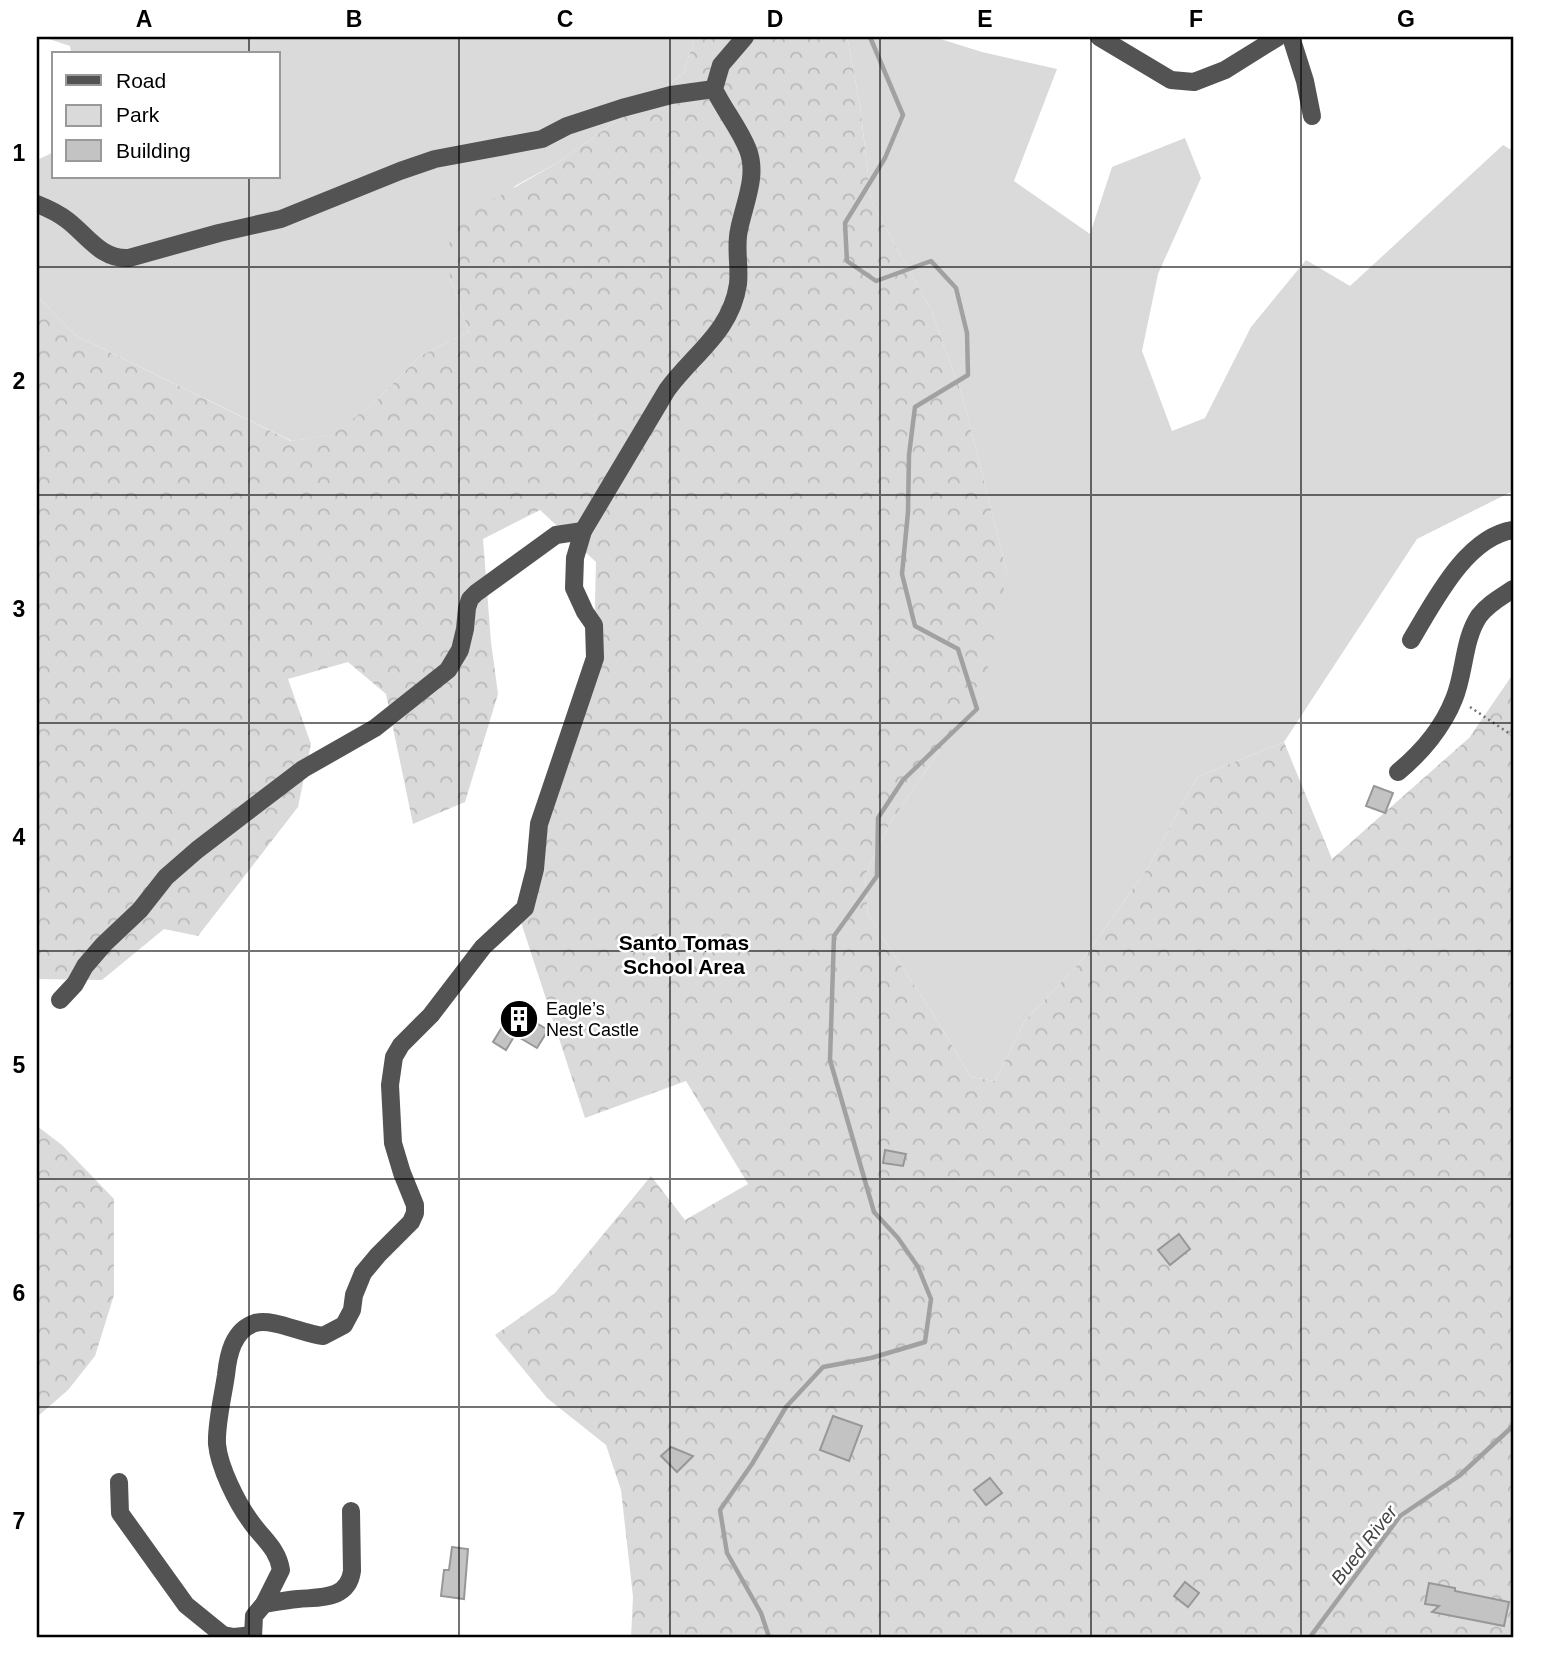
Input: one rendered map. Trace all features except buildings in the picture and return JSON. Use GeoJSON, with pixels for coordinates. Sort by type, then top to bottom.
{"type":"FeatureCollection","features":[{"type":"Feature","properties":{"kind":"street"},"geometry":{"type":"LineString","coordinates":[[119,1482],[120,1513],[187,1605],[223,1634],[234,1637],[253,1636],[254,1616],[264,1604],[281,1570],[280,1559],[275,1550],[250,1520],[228,1481],[217,1444],[228,1359],[233,1342],[240,1333],[257,1323],[268,1322],[323,1336],[344,1325],[352,1310],[354,1295],[363,1273],[411,1222],[415,1213],[415,1205],[393,1143],[390,1085],[394,1058],[401,1045],[431,1016],[483,947],[525,908],[531,890],[539,824],[597,646],[594,625],[574,588],[575,558],[583,531],[667,390],[676,377],[705,350],[731,309],[738,284],[739,229],[748,198],[751,166],[749,152],[723,110],[714,89],[722,65],[745,37]]}},
{"type":"Feature","properties":{"kind":"street"},"geometry":{"type":"LineString","coordinates":[[1098,37],[1171,80],[1194,82],[1225,70],[1278,37]]}},
{"type":"Feature","properties":{"kind":"street"},"geometry":{"type":"LineString","coordinates":[[1291,37],[1305,81],[1312,116]]}},
{"type":"Feature","properties":{"kind":"street"},"geometry":{"type":"LineString","coordinates":[[37,204],[66,219],[104,252],[120,258],[129,258],[281,219],[435,159],[542,139],[567,126],[622,107],[671,95],[714,89]]}},
{"type":"Feature","properties":{"kind":"street"},"geometry":{"type":"LineString","coordinates":[[1411,640],[1434,600],[1461,564],[1501,531],[1513,530]]}},
{"type":"Feature","properties":{"kind":"street"},"geometry":{"type":"LineString","coordinates":[[60,1000],[104,944],[140,910],[166,877],[197,850],[303,769],[375,728],[448,670],[460,650],[467,608],[476,593],[556,535],[583,531]]}},
{"type":"Feature","properties":{"kind":"street"},"geometry":{"type":"LineString","coordinates":[[1398,772],[1433,734],[1455,697],[1473,627],[1486,608],[1513,589]]}},
{"type":"Feature","properties":{"kind":"street"},"geometry":{"type":"LineString","coordinates":[[264,1604],[328,1597],[344,1589],[352,1571],[351,1511]]}},
{"type":"Feature","properties":{"kind":"path"},"geometry":{"type":"LineString","coordinates":[[1455,697],[1513,736]]}},
{"type":"Feature","properties":{"kind":"green space"},"geometry":{"type":"Polygon","coordinates":[[[43,37],[695,37],[683,74],[557,163],[515,186],[450,277],[469,332],[420,356],[376,401],[333,435],[292,441],[75,335],[37,296],[37,160],[52,153],[52,178],[280,178],[280,52],[71,52],[70,46],[43,37]]]}},
{"type":"Feature","properties":{"kind":"green space"},"geometry":{"type":"Polygon","coordinates":[[[695,37],[847,37],[860,105],[871,201],[930,308],[963,398],[1007,573],[988,667],[940,750],[889,825],[865,875],[868,915],[971,1077],[995,1081],[1024,1022],[1083,959],[1149,866],[1197,777],[1284,742],[1332,859],[1469,738],[1513,674],[1513,1637],[631,1637],[633,1597],[621,1490],[606,1445],[547,1398],[495,1335],[555,1293],[651,1176],[685,1220],[748,1184],[686,1081],[585,1118],[517,910],[594,647],[596,562],[540,510],[483,539],[498,694],[465,802],[413,824],[386,694],[348,662],[288,679],[311,744],[298,807],[198,936],[164,929],[102,980],[37,979],[37,296],[75,335],[291,441],[332,435],[376,401],[420,356],[469,332],[450,277],[449,225],[557,163],[683,74],[695,37]]]}},
{"type":"Feature","properties":{"kind":"green space"},"geometry":{"type":"Polygon","coordinates":[[[847,37],[934,37],[982,52],[1057,69],[1014,181],[1090,234],[1112,167],[1185,138],[1201,178],[1158,274],[1142,351],[1172,431],[1205,418],[1251,327],[1306,260],[1350,286],[1503,145],[1513,151],[1513,491],[1417,539],[1284,742],[1197,777],[1149,866],[1083,959],[1024,1022],[995,1081],[971,1077],[868,915],[865,875],[889,825],[940,750],[1007,573],[963,398],[930,308],[871,201],[860,105],[847,37]]]}},
{"type":"Feature","properties":{"kind":"green space"},"geometry":{"type":"Polygon","coordinates":[[[37,1126],[62,1145],[114,1199],[114,1295],[95,1356],[68,1390],[37,1417],[37,1126]]]}},
{"type":"Feature","properties":{"kind":"waterway"},"geometry":{"type":"LineString","coordinates":[[769,1637],[761,1613],[727,1553],[720,1510],[752,1464],[786,1407],[823,1367],[871,1358],[925,1342],[931,1299],[918,1267],[898,1238],[874,1212],[830,1060],[834,936],[877,876],[878,818],[903,780],[977,709],[958,649],[915,626],[902,574],[908,512],[909,455],[915,407],[968,375],[967,333],[956,288],[931,261],[876,281],[847,261],[845,223],[885,158],[903,115],[870,37]]}},
{"type":"Feature","properties":{"kind":"waterway","name":"Bued River"},"geometry":{"type":"LineString","coordinates":[[1310,1637],[1400,1516],[1459,1476],[1513,1426]]}},
{"type":"Feature","properties":{"kind":"place","name":"Eagle’s Nest Castle"},"geometry":{"type":"Point","coordinates":[519,1019]}},
{"type":"Feature","properties":{"kind":"district","name":"Santo Tomas School Area"},"geometry":{"type":"Point","coordinates":[684,954]}}]}
